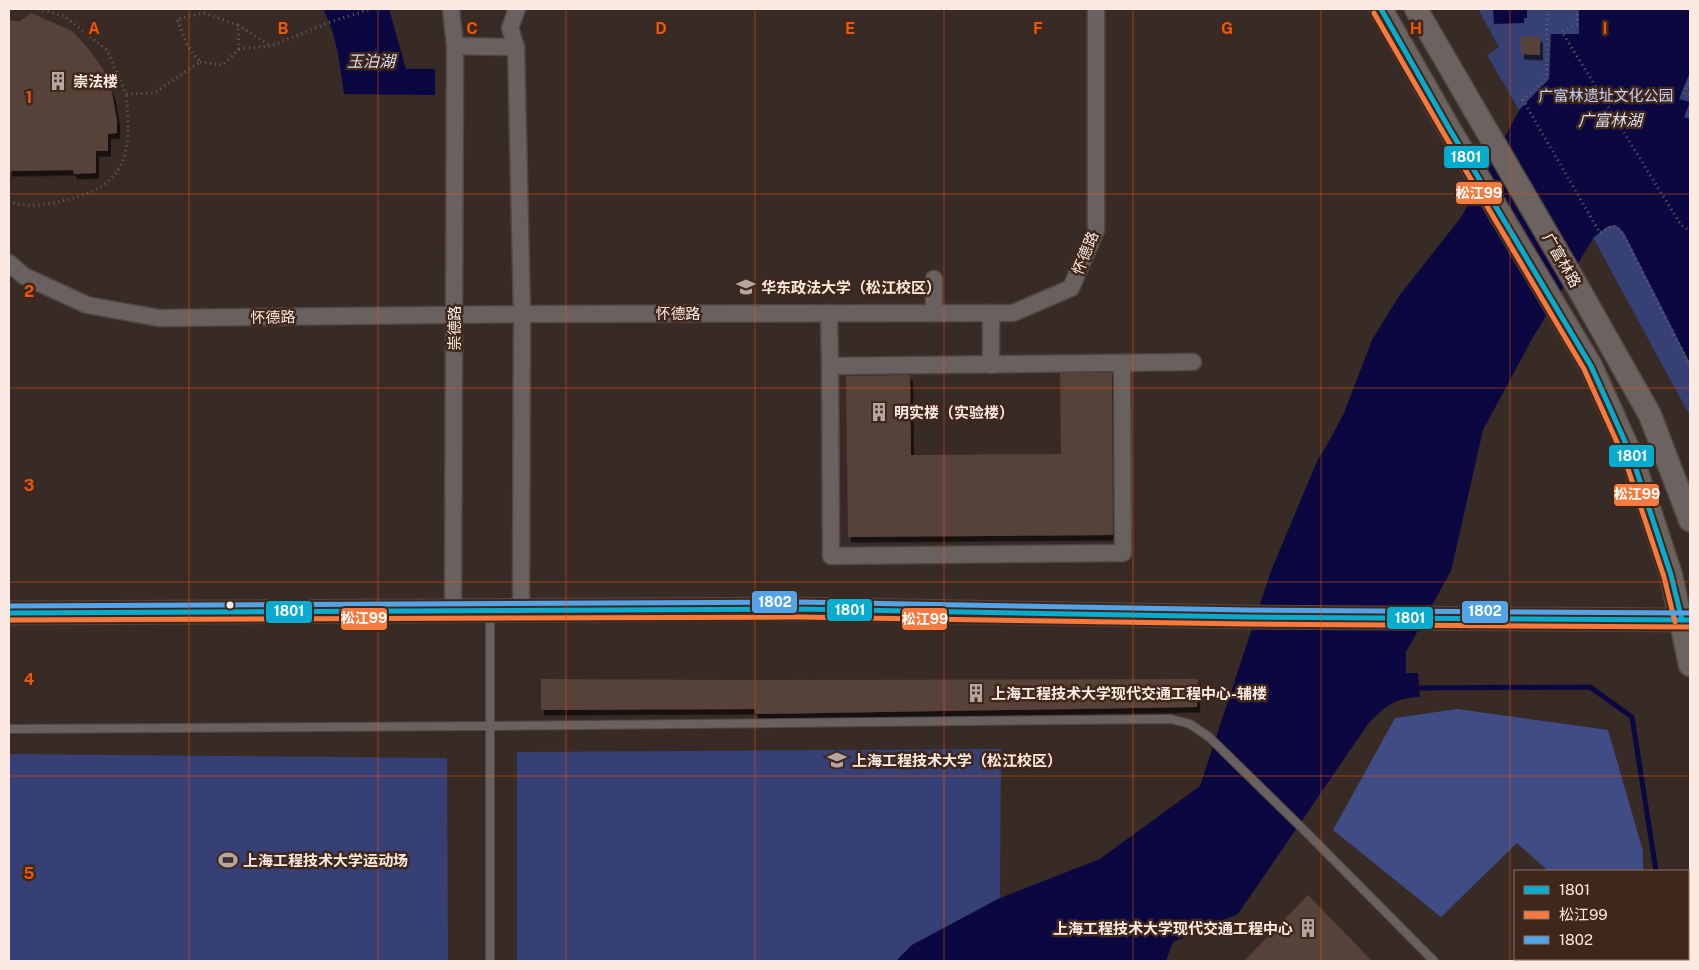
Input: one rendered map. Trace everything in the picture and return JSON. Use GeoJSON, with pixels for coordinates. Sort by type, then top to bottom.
{"type":"FeatureCollection","features":[{"type":"Feature","properties":{"kind":"main road","name":"广富林路"},"geometry":{"type":"LineString","coordinates":[[1381,9],[1592,366],[1632,457],[1686,620],[1690,665]]}},
{"type":"Feature","properties":{"kind":"main road","name":"广富林路"},"geometry":{"type":"LineString","coordinates":[[1416,9],[1650,415],[1690,520]]}},
{"type":"Feature","properties":{"kind":"main road"},"geometry":{"type":"LineString","coordinates":[[9,612],[798,609],[1686,620]]}},
{"type":"Feature","properties":{"kind":"street","name":"崇德路"},"geometry":{"type":"LineString","coordinates":[[451,9],[455,46],[453,610]]}},
{"type":"Feature","properties":{"kind":"street"},"geometry":{"type":"LineString","coordinates":[[517,9],[510,28],[516,47],[522,314],[522,610]]}},
{"type":"Feature","properties":{"kind":"street","name":"怀德路"},"geometry":{"type":"LineString","coordinates":[[9,263],[24,276],[87,305],[159,318],[522,314],[1013,313],[1071,288],[1096,230],[1096,9]]}},
{"type":"Feature","properties":{"kind":"street"},"geometry":{"type":"LineString","coordinates":[[455,46],[516,47]]}},
{"type":"Feature","properties":{"kind":"street"},"geometry":{"type":"LineString","coordinates":[[934,279],[934,313]]}},
{"type":"Feature","properties":{"kind":"street"},"geometry":{"type":"LineString","coordinates":[[829,313],[831,556],[1124,553],[1122,363]]}},
{"type":"Feature","properties":{"kind":"street"},"geometry":{"type":"LineString","coordinates":[[991,313],[991,365]]}},
{"type":"Feature","properties":{"kind":"street"},"geometry":{"type":"LineString","coordinates":[[830,366],[1193,362]]}},
{"type":"Feature","properties":{"kind":"lane"},"geometry":{"type":"LineString","coordinates":[[490,610],[490,961]]}},
{"type":"Feature","properties":{"kind":"lane"},"geometry":{"type":"LineString","coordinates":[[9,729],[1171,719],[1190,724],[1209,737],[1434,961]]}},
{"type":"Feature","properties":{"kind":"path"},"geometry":{"type":"LineString","coordinates":[[9,201],[12,203],[43,206],[83,196],[112,180],[126,155],[129,126],[126,94],[107,50],[64,16],[38,9]]}},
{"type":"Feature","properties":{"kind":"path"},"geometry":{"type":"LineString","coordinates":[[126,94],[154,92],[200,62],[223,65],[239,49],[271,46],[330,22],[371,9]]}},
{"type":"Feature","properties":{"kind":"path"},"geometry":{"type":"LineString","coordinates":[[1547,9],[1547,76],[1523,100],[1600,233],[1613,226],[1619,228],[1623,234],[1690,366]]}},
{"type":"Feature","properties":{"kind":"path"},"geometry":{"type":"LineString","coordinates":[[1577,10],[1577,24],[1562,32],[1681,225],[1690,231]]}},
{"type":"Feature","properties":{"kind":"path"},"geometry":{"type":"LineString","coordinates":[[200,62],[187,45],[177,20],[204,12],[238,25],[271,46]]}},
{"type":"Feature","properties":{"kind":"path"},"geometry":{"type":"LineString","coordinates":[[238,25],[239,49]]}},
{"type":"Feature","properties":{"kind":"path"},"geometry":{"type":"LineString","coordinates":[[1690,79],[1684,94],[1690,96]]}},
{"type":"Feature","properties":{"kind":"green space","name":"广富林湖"},"geometry":{"type":"Polygon","coordinates":[[[1478,9],[1690,9],[1690,416],[1595,241],[1487,55],[1499,47],[1478,9]]]}},
{"type":"Feature","properties":{"kind":"green space"},"geometry":{"type":"Polygon","coordinates":[[[1001,749],[1000,898],[912,945],[896,961],[517,961],[517,752],[1001,749]]]}},
{"type":"Feature","properties":{"kind":"green space","name":"上海工程技术大学运动场"},"geometry":{"type":"Polygon","coordinates":[[[9,754],[447,758],[448,961],[9,961],[9,754]]]}},
{"type":"Feature","properties":{"kind":"shaded area"},"geometry":{"type":"Polygon","coordinates":[[[1457,709],[1608,730],[1643,851],[1643,870],[1547,870],[1517,843],[1441,917],[1333,830],[1395,718],[1457,709]]]}},
{"type":"Feature","properties":{"kind":"shaded area"},"geometry":{"type":"Polygon","coordinates":[[[1529,960],[1643,960],[1643,961],[1529,960]]]}},
{"type":"Feature","properties":{"kind":"water","name":"玉泊湖"},"geometry":{"type":"Polygon","coordinates":[[[323,9],[389,9],[406,69],[435,69],[435,95],[344,94],[335,40],[323,9]]]}},
{"type":"Feature","properties":{"kind":"water"},"geometry":{"type":"Polygon","coordinates":[[[1493,9],[1527,9],[1527,18],[1524,18],[1524,23],[1494,24],[1493,9]]]}},
{"type":"Feature","properties":{"kind":"water"},"geometry":{"type":"Polygon","coordinates":[[[1563,9],[1690,9],[1690,72],[1679,99],[1690,102],[1684,117],[1690,119],[1690,363],[1624,233],[1616,225],[1608,226],[1594,237],[1532,339],[1483,430],[1451,571],[1406,652],[1406,673],[1418,673],[1420,697],[1404,699],[1391,704],[1368,724],[1238,914],[1173,942],[1166,961],[896,961],[912,945],[1000,898],[1100,859],[1200,786],[1271,571],[1318,459],[1344,413],[1372,340],[1399,296],[1462,216],[1520,109],[1549,79],[1551,34],[1579,34],[1579,10],[1563,9]]]}},
{"type":"Feature","properties":{"kind":"building","name":"崇法楼"},"geometry":{"type":"Polygon","coordinates":[[[31,13],[72,31],[88,48],[103,69],[112,93],[117,120],[117,133],[108,134],[108,151],[96,151],[96,173],[74,174],[73,170],[9,171],[9,21],[20,21],[31,13]]]}},
{"type":"Feature","properties":{"kind":"building"},"geometry":{"type":"Polygon","coordinates":[[[1521,36],[1540,37],[1540,55],[1521,54],[1521,36]]]}},
{"type":"Feature","properties":{"kind":"building","name":"明实楼（实验楼）"},"geometry":{"type":"Polygon","coordinates":[[[1060,373],[1112,373],[1113,535],[848,537],[846,376],[910,375],[911,455],[1061,454],[1060,373]]]}},
{"type":"Feature","properties":{"kind":"building","name":"上海工程技术大学现代交通工程中心-辅楼"},"geometry":{"type":"Polygon","coordinates":[[[541,679],[1198,679],[1197,707],[755,714],[755,709],[541,710],[541,679]]]}},
{"type":"Feature","properties":{"kind":"building","name":"上海工程技术大学现代交通工程中心"},"geometry":{"type":"Polygon","coordinates":[[[1308,895],[1372,961],[1244,961],[1308,895]]]}},
{"type":"Feature","properties":{"kind":"waterway"},"geometry":{"type":"LineString","coordinates":[[1419,688],[1590,687],[1632,717],[1656,870]]}},
{"type":"Feature","properties":{"kind":"transit line","name":"1801"},"geometry":{"type":"LineString","coordinates":[[1381,9],[1450,130],[1591,366],[1632,457],[1671,575],[1682,620]]}},
{"type":"Feature","properties":{"kind":"transit line","name":"松江99"},"geometry":{"type":"LineString","coordinates":[[1374,13],[1584,369],[1625,460],[1664,577],[1675,622]]}},
{"type":"Feature","properties":{"kind":"transit line","name":"1802"},"geometry":{"type":"LineString","coordinates":[[9,606],[798,602],[1247,610],[1690,613]]}},
{"type":"Feature","properties":{"kind":"transit line","name":"1801"},"geometry":{"type":"LineString","coordinates":[[9,613],[798,609],[1247,617],[1690,620]]}},
{"type":"Feature","properties":{"kind":"transit line","name":"松江99"},"geometry":{"type":"LineString","coordinates":[[9,620],[798,617],[1247,624],[1690,627]]}},
{"type":"Feature","properties":{"kind":"place","name":"崇法楼"},"geometry":{"type":"Point","coordinates":[58,81]}},
{"type":"Feature","properties":{"kind":"place","name":"华东政法大学（松江校区）"},"geometry":{"type":"Point","coordinates":[746,287]}},
{"type":"Feature","properties":{"kind":"place","name":"明实楼（实验楼）"},"geometry":{"type":"Point","coordinates":[879,412]}},
{"type":"Feature","properties":{"kind":"place","name":"上海工程技术大学现代交通工程中心-辅楼"},"geometry":{"type":"Point","coordinates":[976,693]}},
{"type":"Feature","properties":{"kind":"place","name":"上海工程技术大学（松江校区）"},"geometry":{"type":"Point","coordinates":[837,760]}},
{"type":"Feature","properties":{"kind":"place","name":"上海工程技术大学运动场"},"geometry":{"type":"Point","coordinates":[228,860]}},
{"type":"Feature","properties":{"kind":"place","name":"上海工程技术大学现代交通工程中心"},"geometry":{"type":"Point","coordinates":[1308,928]}},
{"type":"Feature","properties":{"kind":"park label","name":"广富林遗址文化公园"},"geometry":{"type":"Point","coordinates":[1606,95]}}]}
